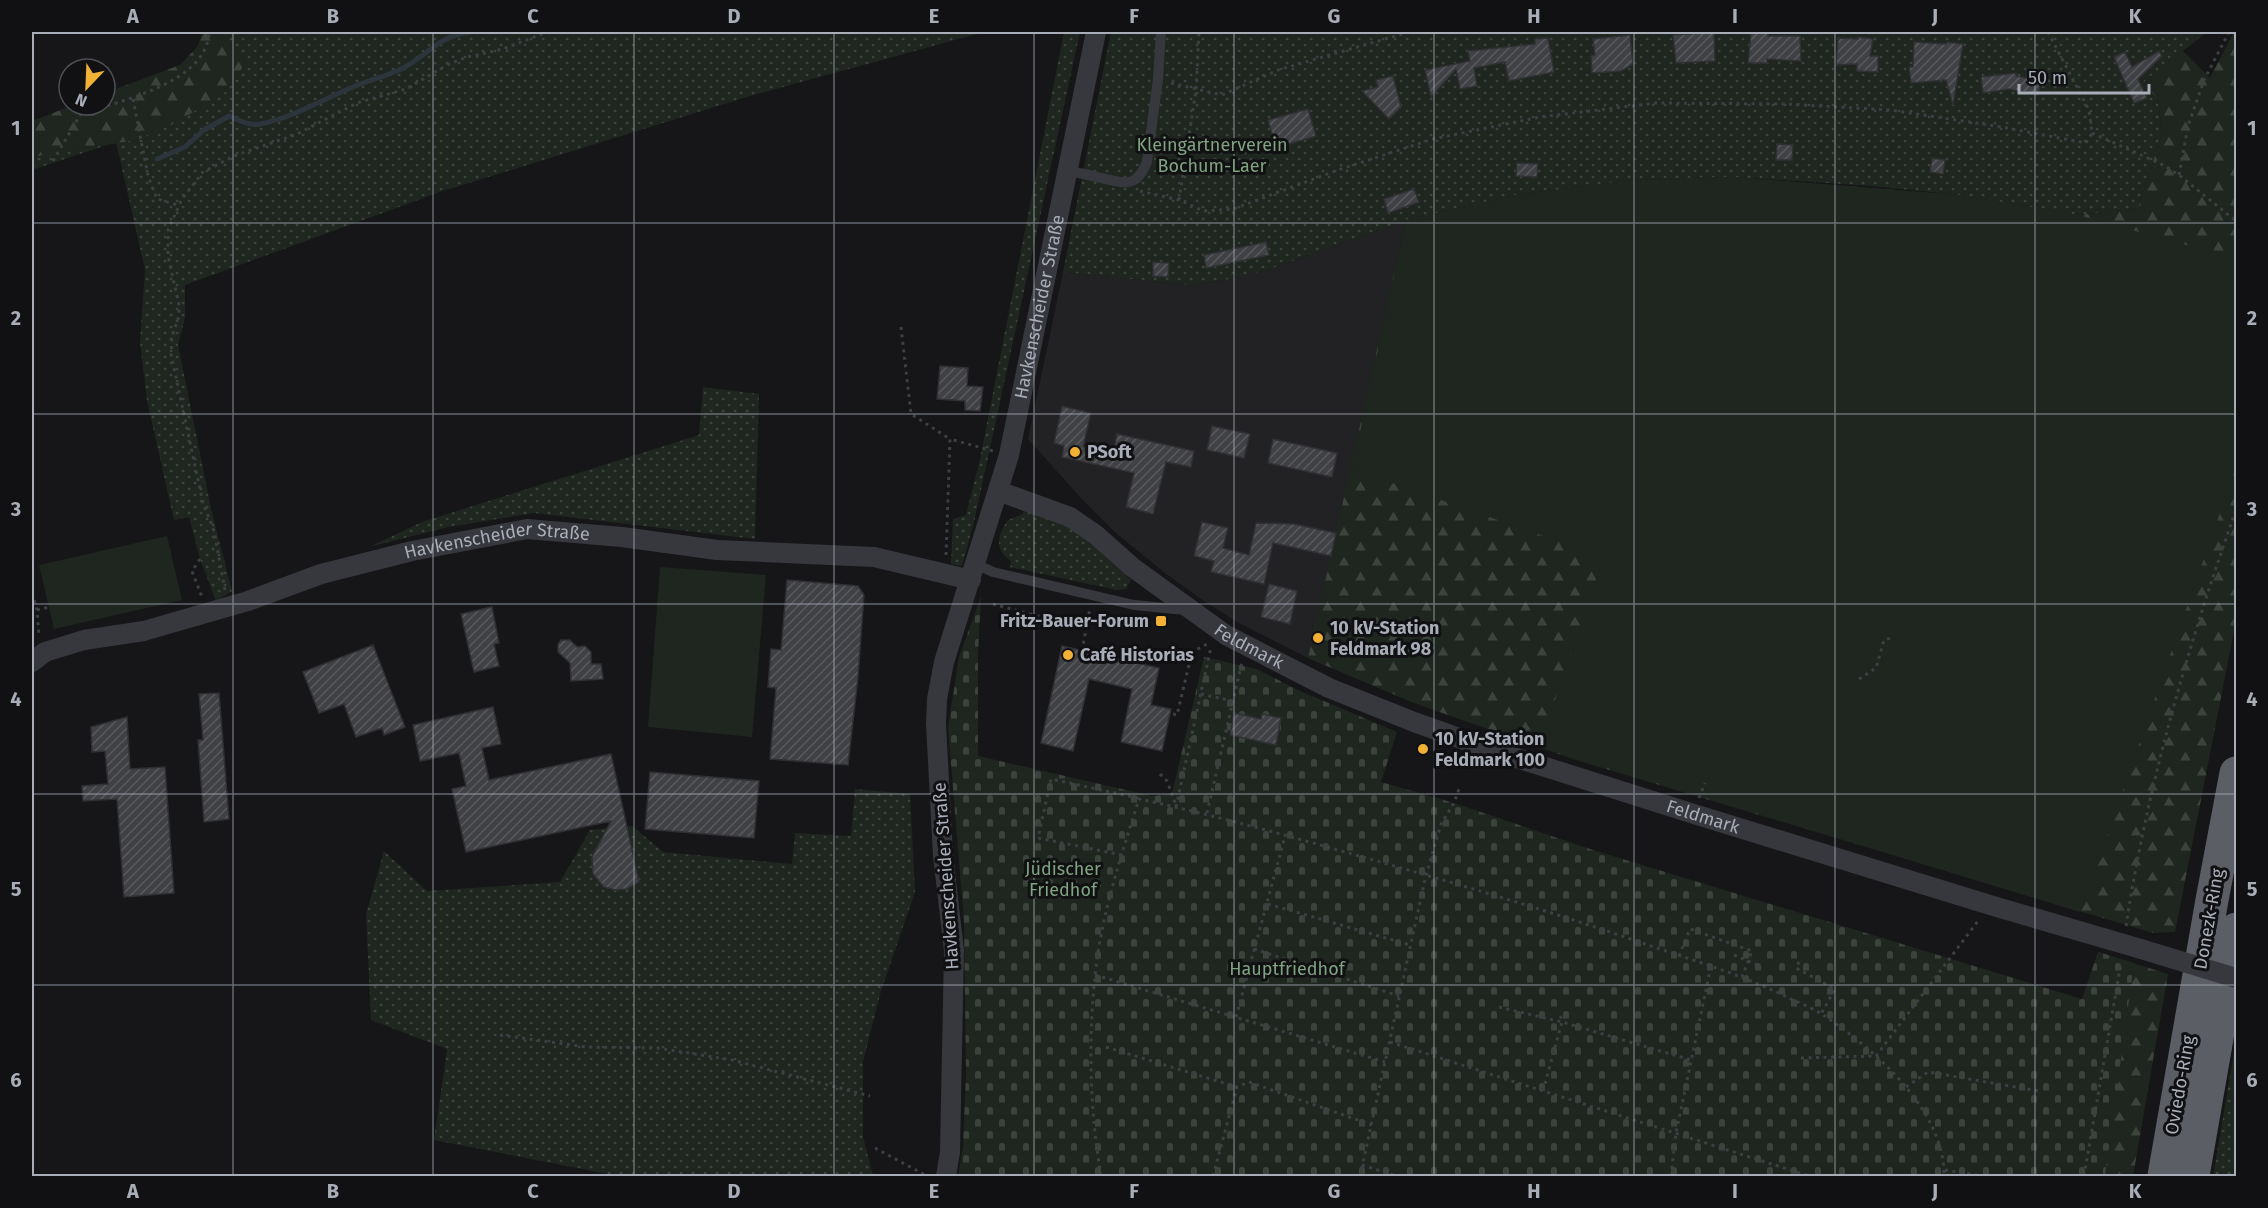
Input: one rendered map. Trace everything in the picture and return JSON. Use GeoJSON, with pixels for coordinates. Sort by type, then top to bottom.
{"type":"FeatureCollection","features":[{"type":"Feature","properties":{"kind":"highway","name":"Donezk-Ring"},"geometry":{"type":"LineString","coordinates":[[2218,990],[2236,773]]}},
{"type":"Feature","properties":{"kind":"highway","name":"Donezk-Ring"},"geometry":{"type":"LineString","coordinates":[[2218,990],[2236,929]]}},
{"type":"Feature","properties":{"kind":"highway","name":"Oviedo-Ring"},"geometry":{"type":"LineString","coordinates":[[2164,1176],[2218,990]]}},
{"type":"Feature","properties":{"kind":"highway","name":"Oviedo-Ring"},"geometry":{"type":"LineString","coordinates":[[2193,1176],[2218,990]]}},
{"type":"Feature","properties":{"kind":"street","name":"Havkenscheider Straße"},"geometry":{"type":"LineString","coordinates":[[946,1176],[950,1152],[954,951],[943,855],[936,724],[937,699],[944,662],[1009,455],[1096,32]]}},
{"type":"Feature","properties":{"kind":"street","name":"Feldmark"},"geometry":{"type":"LineString","coordinates":[[998,491],[1070,517],[1189,610],[1246,646],[1329,688],[1501,753],[1990,905],[2132,946],[2218,990]]}},
{"type":"Feature","properties":{"kind":"street","name":"Havkenscheider Straße"},"geometry":{"type":"LineString","coordinates":[[37,657],[84,640],[144,631],[229,607],[321,574],[412,551],[527,529],[622,537],[717,550],[874,557],[946,574],[973,572]]}},
{"type":"Feature","properties":{"kind":"lane"},"geometry":{"type":"LineString","coordinates":[[1067,171],[1122,184],[1131,183],[1139,177],[1148,162],[1161,32]]}},
{"type":"Feature","properties":{"kind":"lane","name":"Feldmark"},"geometry":{"type":"LineString","coordinates":[[973,572],[993,572],[1134,605],[1189,610]]}},
{"type":"Feature","properties":{"kind":"path"},"geometry":{"type":"LineString","coordinates":[[53,161],[80,115],[133,99],[193,66],[208,43],[209,32]]}},
{"type":"Feature","properties":{"kind":"path"},"geometry":{"type":"LineString","coordinates":[[229,607],[214,531],[203,503],[171,354],[172,336],[179,316],[179,305],[168,256],[168,236],[178,205],[203,172],[234,156],[297,134],[357,103],[406,89],[449,64],[467,57],[503,49],[547,32]]}},
{"type":"Feature","properties":{"kind":"path"},"geometry":{"type":"LineString","coordinates":[[1179,200],[1196,90],[1199,32]]}},
{"type":"Feature","properties":{"kind":"path"},"geometry":{"type":"LineString","coordinates":[[1158,79],[1222,95],[1278,70],[1409,32]]}},
{"type":"Feature","properties":{"kind":"path"},"geometry":{"type":"LineString","coordinates":[[1122,184],[1140,192],[1179,200],[1204,211],[1227,210],[1432,139],[1540,117],[1656,103],[1786,105],[1890,110],[1996,126],[2086,143],[2092,133],[2090,110],[2048,32]]}},
{"type":"Feature","properties":{"kind":"path"},"geometry":{"type":"LineString","coordinates":[[2179,175],[2188,126],[2204,80],[2229,32]]}},
{"type":"Feature","properties":{"kind":"path"},"geometry":{"type":"LineString","coordinates":[[133,99],[148,176],[157,199],[178,205]]}},
{"type":"Feature","properties":{"kind":"path"},"geometry":{"type":"LineString","coordinates":[[2092,133],[2161,164],[2179,175],[2236,220]]}},
{"type":"Feature","properties":{"kind":"path"},"geometry":{"type":"LineString","coordinates":[[901,327],[911,414],[950,439],[1009,455]]}},
{"type":"Feature","properties":{"kind":"path"},"geometry":{"type":"LineString","coordinates":[[946,574],[950,439]]}},
{"type":"Feature","properties":{"kind":"path"},"geometry":{"type":"LineString","coordinates":[[2084,1176],[2132,946],[2145,818],[2212,578],[2236,510]]}},
{"type":"Feature","properties":{"kind":"path"},"geometry":{"type":"LineString","coordinates":[[200,559],[192,571],[206,613]]}},
{"type":"Feature","properties":{"kind":"path"},"geometry":{"type":"LineString","coordinates":[[32,593],[37,610],[40,645],[37,657]]}},
{"type":"Feature","properties":{"kind":"path"},"geometry":{"type":"LineString","coordinates":[[993,604],[1049,619]]}},
{"type":"Feature","properties":{"kind":"path"},"geometry":{"type":"LineString","coordinates":[[37,610],[49,607]]}},
{"type":"Feature","properties":{"kind":"path"},"geometry":{"type":"LineString","coordinates":[[1082,651],[1090,607]]}},
{"type":"Feature","properties":{"kind":"path"},"geometry":{"type":"LineString","coordinates":[[1859,679],[1876,668],[1884,640],[1894,637]]}},
{"type":"Feature","properties":{"kind":"path"},"geometry":{"type":"LineString","coordinates":[[1173,714],[1177,715],[1192,652],[1212,641],[1176,807]]}},
{"type":"Feature","properties":{"kind":"path"},"geometry":{"type":"LineString","coordinates":[[1207,814],[1246,646]]}},
{"type":"Feature","properties":{"kind":"path"},"geometry":{"type":"LineString","coordinates":[[1201,694],[1233,701]]}},
{"type":"Feature","properties":{"kind":"path"},"geometry":{"type":"LineString","coordinates":[[1160,774],[1167,781],[1176,807]]}},
{"type":"Feature","properties":{"kind":"path"},"geometry":{"type":"LineString","coordinates":[[1122,855],[1038,838],[1051,779],[1207,814],[1426,875],[1593,926],[1742,977],[1821,1014],[1876,1056],[1906,1088],[1925,1114],[1937,1140],[1944,1176]]}},
{"type":"Feature","properties":{"kind":"path"},"geometry":{"type":"LineString","coordinates":[[1360,1176],[1426,875],[1441,824],[1454,803],[1459,789]]}},
{"type":"Feature","properties":{"kind":"path"},"geometry":{"type":"LineString","coordinates":[[1101,1176],[1095,1141],[1091,1042],[1095,975],[1106,916],[1139,798]]}},
{"type":"Feature","properties":{"kind":"path"},"geometry":{"type":"LineString","coordinates":[[1236,1017],[1285,836]]}},
{"type":"Feature","properties":{"kind":"path"},"geometry":{"type":"LineString","coordinates":[[1268,904],[1410,945]]}},
{"type":"Feature","properties":{"kind":"path"},"geometry":{"type":"LineString","coordinates":[[1876,1056],[1990,905]]}},
{"type":"Feature","properties":{"kind":"path"},"geometry":{"type":"LineString","coordinates":[[1679,956],[1690,929],[1752,951],[1742,977]]}},
{"type":"Feature","properties":{"kind":"path"},"geometry":{"type":"LineString","coordinates":[[1254,949],[1399,996]]}},
{"type":"Feature","properties":{"kind":"path"},"geometry":{"type":"LineString","coordinates":[[1734,955],[1762,967]]}},
{"type":"Feature","properties":{"kind":"path"},"geometry":{"type":"LineString","coordinates":[[1799,962],[1796,968],[1835,989],[1821,1014]]}},
{"type":"Feature","properties":{"kind":"path"},"geometry":{"type":"LineString","coordinates":[[1671,1176],[1676,1133],[1712,966]]}},
{"type":"Feature","properties":{"kind":"path"},"geometry":{"type":"LineString","coordinates":[[1095,975],[1385,1062]]}},
{"type":"Feature","properties":{"kind":"path"},"geometry":{"type":"LineString","coordinates":[[1499,1007],[1562,1022],[1691,1060]]}},
{"type":"Feature","properties":{"kind":"path"},"geometry":{"type":"LineString","coordinates":[[1543,1092],[1562,1022],[1560,1014]]}},
{"type":"Feature","properties":{"kind":"path"},"geometry":{"type":"LineString","coordinates":[[500,1035],[586,1047],[658,1048],[732,1060],[870,1096]]}},
{"type":"Feature","properties":{"kind":"path"},"geometry":{"type":"LineString","coordinates":[[1390,1042],[1809,1176]]}},
{"type":"Feature","properties":{"kind":"path"},"geometry":{"type":"LineString","coordinates":[[1106,1047],[1238,1087],[1249,1082],[1372,1125]]}},
{"type":"Feature","properties":{"kind":"path"},"geometry":{"type":"LineString","coordinates":[[1801,1058],[1876,1056]]}},
{"type":"Feature","properties":{"kind":"path"},"geometry":{"type":"LineString","coordinates":[[1906,1088],[1928,1072],[2039,1091]]}},
{"type":"Feature","properties":{"kind":"path"},"geometry":{"type":"LineString","coordinates":[[1213,1176],[1238,1087]]}},
{"type":"Feature","properties":{"kind":"path"},"geometry":{"type":"LineString","coordinates":[[875,1148],[927,1176]]}},
{"type":"Feature","properties":{"kind":"path"},"geometry":{"type":"LineString","coordinates":[[1362,1165],[1398,1176]]}},
{"type":"Feature","properties":{"kind":"path"},"geometry":{"type":"LineString","coordinates":[[1944,1170],[1982,1176]]}},
{"type":"Feature","properties":{"kind":"shaded area"},"geometry":{"type":"Polygon","coordinates":[[[1406,220],[1352,469],[1414,703],[1308,658],[1237,622],[1201,599],[1117,534],[1028,439],[1063,272],[1190,285],[1230,279],[1267,270],[1406,220]]]}},
{"type":"Feature","properties":{"kind":"green space"},"geometry":{"type":"Polygon","coordinates":[[[202,32],[216,32],[247,61],[223,95],[169,126],[136,140],[32,157],[32,121],[57,111],[57,117],[117,117],[117,89],[180,65],[198,46],[202,32]]]}},
{"type":"Feature","properties":{"kind":"green space"},"geometry":{"type":"Polygon","coordinates":[[[216,32],[984,32],[750,96],[440,192],[185,285],[185,318],[178,345],[212,513],[232,591],[216,601],[200,559],[189,517],[174,520],[147,401],[140,342],[145,270],[116,143],[136,140],[246,61],[216,32]]]}},
{"type":"Feature","properties":{"kind":"green space"},"geometry":{"type":"Polygon","coordinates":[[[1064,32],[1080,32],[974,522],[962,566],[951,564],[953,519],[966,515],[980,459],[1064,32]]]}},
{"type":"Feature","properties":{"kind":"green space","name":"Kleingärtnerverein Bochum-Laer"},"geometry":{"type":"Polygon","coordinates":[[[1111,32],[2207,32],[2145,81],[2158,100],[2162,134],[2138,208],[2078,215],[1959,195],[1872,186],[1734,177],[1641,179],[1516,195],[1406,220],[1267,270],[1190,285],[1063,272],[1111,32]]]}},
{"type":"Feature","properties":{"kind":"green space"},"geometry":{"type":"Polygon","coordinates":[[[2236,32],[2236,621],[2175,932],[2153,933],[1576,760],[1414,703],[1308,658],[1406,220],[1516,195],[1641,179],[1734,177],[1959,195],[2078,215],[2138,208],[2162,134],[2158,100],[2144,82],[2181,49],[2210,78],[2236,32]]]}},
{"type":"Feature","properties":{"kind":"green space"},"geometry":{"type":"Polygon","coordinates":[[[109,144],[32,170],[32,157],[109,144]]]}},
{"type":"Feature","properties":{"kind":"green space"},"geometry":{"type":"Polygon","coordinates":[[[1734,177],[1959,195],[2078,215],[2236,259],[2236,467],[2080,912],[1539,747],[1604,557],[1352,469],[1406,220],[1516,195],[1641,179],[1734,177]]]}},
{"type":"Feature","properties":{"kind":"green space"},"geometry":{"type":"Polygon","coordinates":[[[703,387],[759,394],[755,539],[534,513],[448,527],[369,547],[422,522],[699,435],[703,387]]]}},
{"type":"Feature","properties":{"kind":"green space"},"geometry":{"type":"Polygon","coordinates":[[[1024,508],[1068,527],[1089,542],[1131,580],[1126,589],[1116,590],[1010,567],[1011,561],[1000,547],[1001,531],[1008,520],[1023,514],[1024,508]]]}},
{"type":"Feature","properties":{"kind":"green space"},"geometry":{"type":"Polygon","coordinates":[[[167,536],[182,600],[54,629],[39,565],[167,536]]]}},
{"type":"Feature","properties":{"kind":"green space"},"geometry":{"type":"Polygon","coordinates":[[[660,567],[766,575],[752,737],[648,727],[660,567]]]}},
{"type":"Feature","properties":{"kind":"green space","name":"Hauptfriedhof"},"geometry":{"type":"Polygon","coordinates":[[[981,597],[978,654],[978,756],[1152,796],[1172,794],[1204,657],[1257,669],[1298,690],[1397,732],[1381,782],[1454,803],[1593,850],[2082,999],[2098,952],[2134,963],[2105,1176],[958,1176],[963,1147],[966,1072],[964,921],[948,727],[959,657],[981,597]]]}},
{"type":"Feature","properties":{"kind":"green space"},"geometry":{"type":"Polygon","coordinates":[[[855,789],[910,794],[915,892],[881,991],[863,1062],[863,1137],[873,1176],[618,1176],[434,1140],[447,1049],[371,1020],[366,914],[384,851],[427,891],[560,882],[590,830],[632,826],[663,852],[792,864],[795,833],[851,836],[855,789]]]}},
{"type":"Feature","properties":{"kind":"green space"},"geometry":{"type":"Polygon","coordinates":[[[2098,952],[2168,974],[2133,1176],[2053,1176],[2098,952]]]}},
{"type":"Feature","properties":{"kind":"green space"},"geometry":{"type":"Polygon","coordinates":[[[2236,1040],[2236,1176],[2213,1176],[2236,1040]]]}},
{"type":"Feature","properties":{"kind":"building"},"geometry":{"type":"Polygon","coordinates":[[[1714,32],[1715,61],[1676,63],[1673,35],[1714,32]]]}},
{"type":"Feature","properties":{"kind":"building"},"geometry":{"type":"Polygon","coordinates":[[[1751,32],[1768,33],[1768,36],[1800,36],[1801,61],[1767,59],[1767,63],[1748,63],[1751,32]]]}},
{"type":"Feature","properties":{"kind":"building"},"geometry":{"type":"Polygon","coordinates":[[[1630,35],[1633,64],[1621,71],[1592,73],[1591,56],[1595,55],[1593,39],[1630,35]]]}},
{"type":"Feature","properties":{"kind":"building"},"geometry":{"type":"Polygon","coordinates":[[[1858,37],[1873,39],[1870,56],[1878,56],[1878,72],[1857,71],[1857,64],[1836,65],[1838,38],[1858,39],[1858,37]]]}},
{"type":"Feature","properties":{"kind":"building"},"geometry":{"type":"Polygon","coordinates":[[[1548,38],[1554,72],[1509,81],[1505,62],[1474,68],[1477,86],[1460,89],[1456,69],[1431,97],[1425,70],[1470,61],[1468,51],[1535,44],[1535,39],[1548,38]]]}},
{"type":"Feature","properties":{"kind":"building"},"geometry":{"type":"Polygon","coordinates":[[[1914,42],[1963,44],[1953,105],[1946,80],[1911,83],[1909,67],[1913,67],[1914,42]]]}},
{"type":"Feature","properties":{"kind":"building"},"geometry":{"type":"Polygon","coordinates":[[[2159,51],[2162,56],[2138,79],[2147,98],[2134,103],[2114,57],[2125,52],[2132,67],[2159,51]]]}},
{"type":"Feature","properties":{"kind":"building"},"geometry":{"type":"Polygon","coordinates":[[[2016,73],[2016,76],[2041,81],[2038,95],[2009,89],[1983,93],[1981,77],[2016,73]]]}},
{"type":"Feature","properties":{"kind":"building"},"geometry":{"type":"Polygon","coordinates":[[[1393,76],[1401,107],[1389,119],[1362,91],[1378,87],[1376,80],[1393,76]]]}},
{"type":"Feature","properties":{"kind":"building"},"geometry":{"type":"Polygon","coordinates":[[[1308,109],[1316,136],[1276,148],[1268,120],[1308,109]]]}},
{"type":"Feature","properties":{"kind":"building"},"geometry":{"type":"Polygon","coordinates":[[[1777,144],[1793,145],[1792,160],[1776,160],[1777,144]]]}},
{"type":"Feature","properties":{"kind":"building"},"geometry":{"type":"Polygon","coordinates":[[[1932,158],[1945,160],[1943,174],[1930,172],[1932,158]]]}},
{"type":"Feature","properties":{"kind":"building"},"geometry":{"type":"Polygon","coordinates":[[[1517,163],[1538,164],[1537,177],[1516,176],[1517,163]]]}},
{"type":"Feature","properties":{"kind":"building"},"geometry":{"type":"Polygon","coordinates":[[[1414,189],[1419,202],[1388,213],[1384,199],[1414,189]]]}},
{"type":"Feature","properties":{"kind":"building"},"geometry":{"type":"Polygon","coordinates":[[[1266,242],[1269,255],[1206,268],[1204,255],[1266,242]]]}},
{"type":"Feature","properties":{"kind":"building"},"geometry":{"type":"Polygon","coordinates":[[[1153,262],[1169,263],[1168,277],[1153,276],[1153,262]]]}},
{"type":"Feature","properties":{"kind":"building"},"geometry":{"type":"Polygon","coordinates":[[[940,366],[968,368],[967,386],[983,387],[980,411],[965,410],[965,401],[937,399],[940,366]]]}},
{"type":"Feature","properties":{"kind":"building"},"geometry":{"type":"Polygon","coordinates":[[[1062,406],[1091,413],[1083,447],[1113,453],[1117,434],[1194,451],[1191,467],[1166,462],[1153,514],[1126,507],[1134,473],[1062,457],[1064,446],[1054,443],[1062,406]]]}},
{"type":"Feature","properties":{"kind":"building"},"geometry":{"type":"Polygon","coordinates":[[[1212,426],[1250,434],[1244,458],[1207,450],[1212,426]]]}},
{"type":"Feature","properties":{"kind":"building"},"geometry":{"type":"Polygon","coordinates":[[[1273,439],[1337,453],[1332,477],[1268,463],[1273,439]]]}},
{"type":"Feature","properties":{"kind":"building"},"geometry":{"type":"Polygon","coordinates":[[[1202,522],[1228,528],[1223,548],[1249,555],[1256,523],[1294,524],[1336,533],[1331,556],[1273,543],[1264,584],[1211,572],[1214,561],[1194,556],[1202,522]]]}},
{"type":"Feature","properties":{"kind":"building"},"geometry":{"type":"Polygon","coordinates":[[[787,580],[858,586],[864,595],[848,765],[770,759],[776,688],[768,687],[771,649],[781,650],[787,580]]]}},
{"type":"Feature","properties":{"kind":"building"},"geometry":{"type":"Polygon","coordinates":[[[1269,584],[1297,591],[1290,624],[1261,617],[1269,584]]]}},
{"type":"Feature","properties":{"kind":"building"},"geometry":{"type":"Polygon","coordinates":[[[492,607],[499,643],[494,644],[499,666],[474,672],[461,614],[492,607]]]}},
{"type":"Feature","properties":{"kind":"building"},"geometry":{"type":"Polygon","coordinates":[[[561,640],[570,640],[577,647],[585,646],[591,652],[591,664],[601,664],[603,679],[571,681],[570,663],[558,652],[558,644],[561,640]]]}},
{"type":"Feature","properties":{"kind":"building"},"geometry":{"type":"Polygon","coordinates":[[[373,645],[405,727],[384,735],[382,728],[356,737],[344,704],[319,713],[303,672],[373,645]]]}},
{"type":"Feature","properties":{"kind":"building"},"geometry":{"type":"Polygon","coordinates":[[[1062,646],[1159,668],[1151,705],[1171,709],[1162,751],[1121,742],[1132,689],[1089,679],[1073,751],[1041,743],[1062,646]]]}},
{"type":"Feature","properties":{"kind":"building"},"geometry":{"type":"Polygon","coordinates":[[[219,693],[229,819],[204,822],[198,740],[203,740],[199,694],[219,693]]]}},
{"type":"Feature","properties":{"kind":"building"},"geometry":{"type":"Polygon","coordinates":[[[493,707],[501,744],[482,748],[489,780],[611,754],[639,882],[627,889],[615,890],[604,887],[593,874],[592,857],[611,821],[466,852],[452,789],[466,786],[459,753],[420,761],[413,725],[493,707]]]}},
{"type":"Feature","properties":{"kind":"building"},"geometry":{"type":"Polygon","coordinates":[[[1234,713],[1261,719],[1262,714],[1281,718],[1276,745],[1230,735],[1234,713]]]}},
{"type":"Feature","properties":{"kind":"building"},"geometry":{"type":"Polygon","coordinates":[[[127,717],[130,769],[165,767],[174,893],[124,897],[117,799],[83,801],[82,786],[108,784],[105,751],[92,752],[91,727],[127,717]]]}},
{"type":"Feature","properties":{"kind":"building"},"geometry":{"type":"Polygon","coordinates":[[[650,772],[759,781],[754,838],[645,829],[650,772]]]}},
{"type":"Feature","properties":{"kind":"waterway"},"geometry":{"type":"LineString","coordinates":[[157,159],[185,147],[204,130],[229,116],[252,124],[273,121],[399,70],[444,40],[470,32]]}},
{"type":"Feature","properties":{"kind":"place","name":"PSoft"},"geometry":{"type":"Point","coordinates":[1075,452]}},
{"type":"Feature","properties":{"kind":"place","name":"Fritz-Bauer-Forum"},"geometry":{"type":"Point","coordinates":[1161,621]}},
{"type":"Feature","properties":{"kind":"place","name":"10 kV-Station Feldmark 98"},"geometry":{"type":"Point","coordinates":[1318,638]}},
{"type":"Feature","properties":{"kind":"place","name":"Café Historias"},"geometry":{"type":"Point","coordinates":[1068,655]}},
{"type":"Feature","properties":{"kind":"place","name":"10 kV-Station Feldmark 100"},"geometry":{"type":"Point","coordinates":[1423,749]}},
{"type":"Feature","properties":{"kind":"park label","name":"Jüdischer Friedhof"},"geometry":{"type":"Point","coordinates":[1063,879]}}]}
